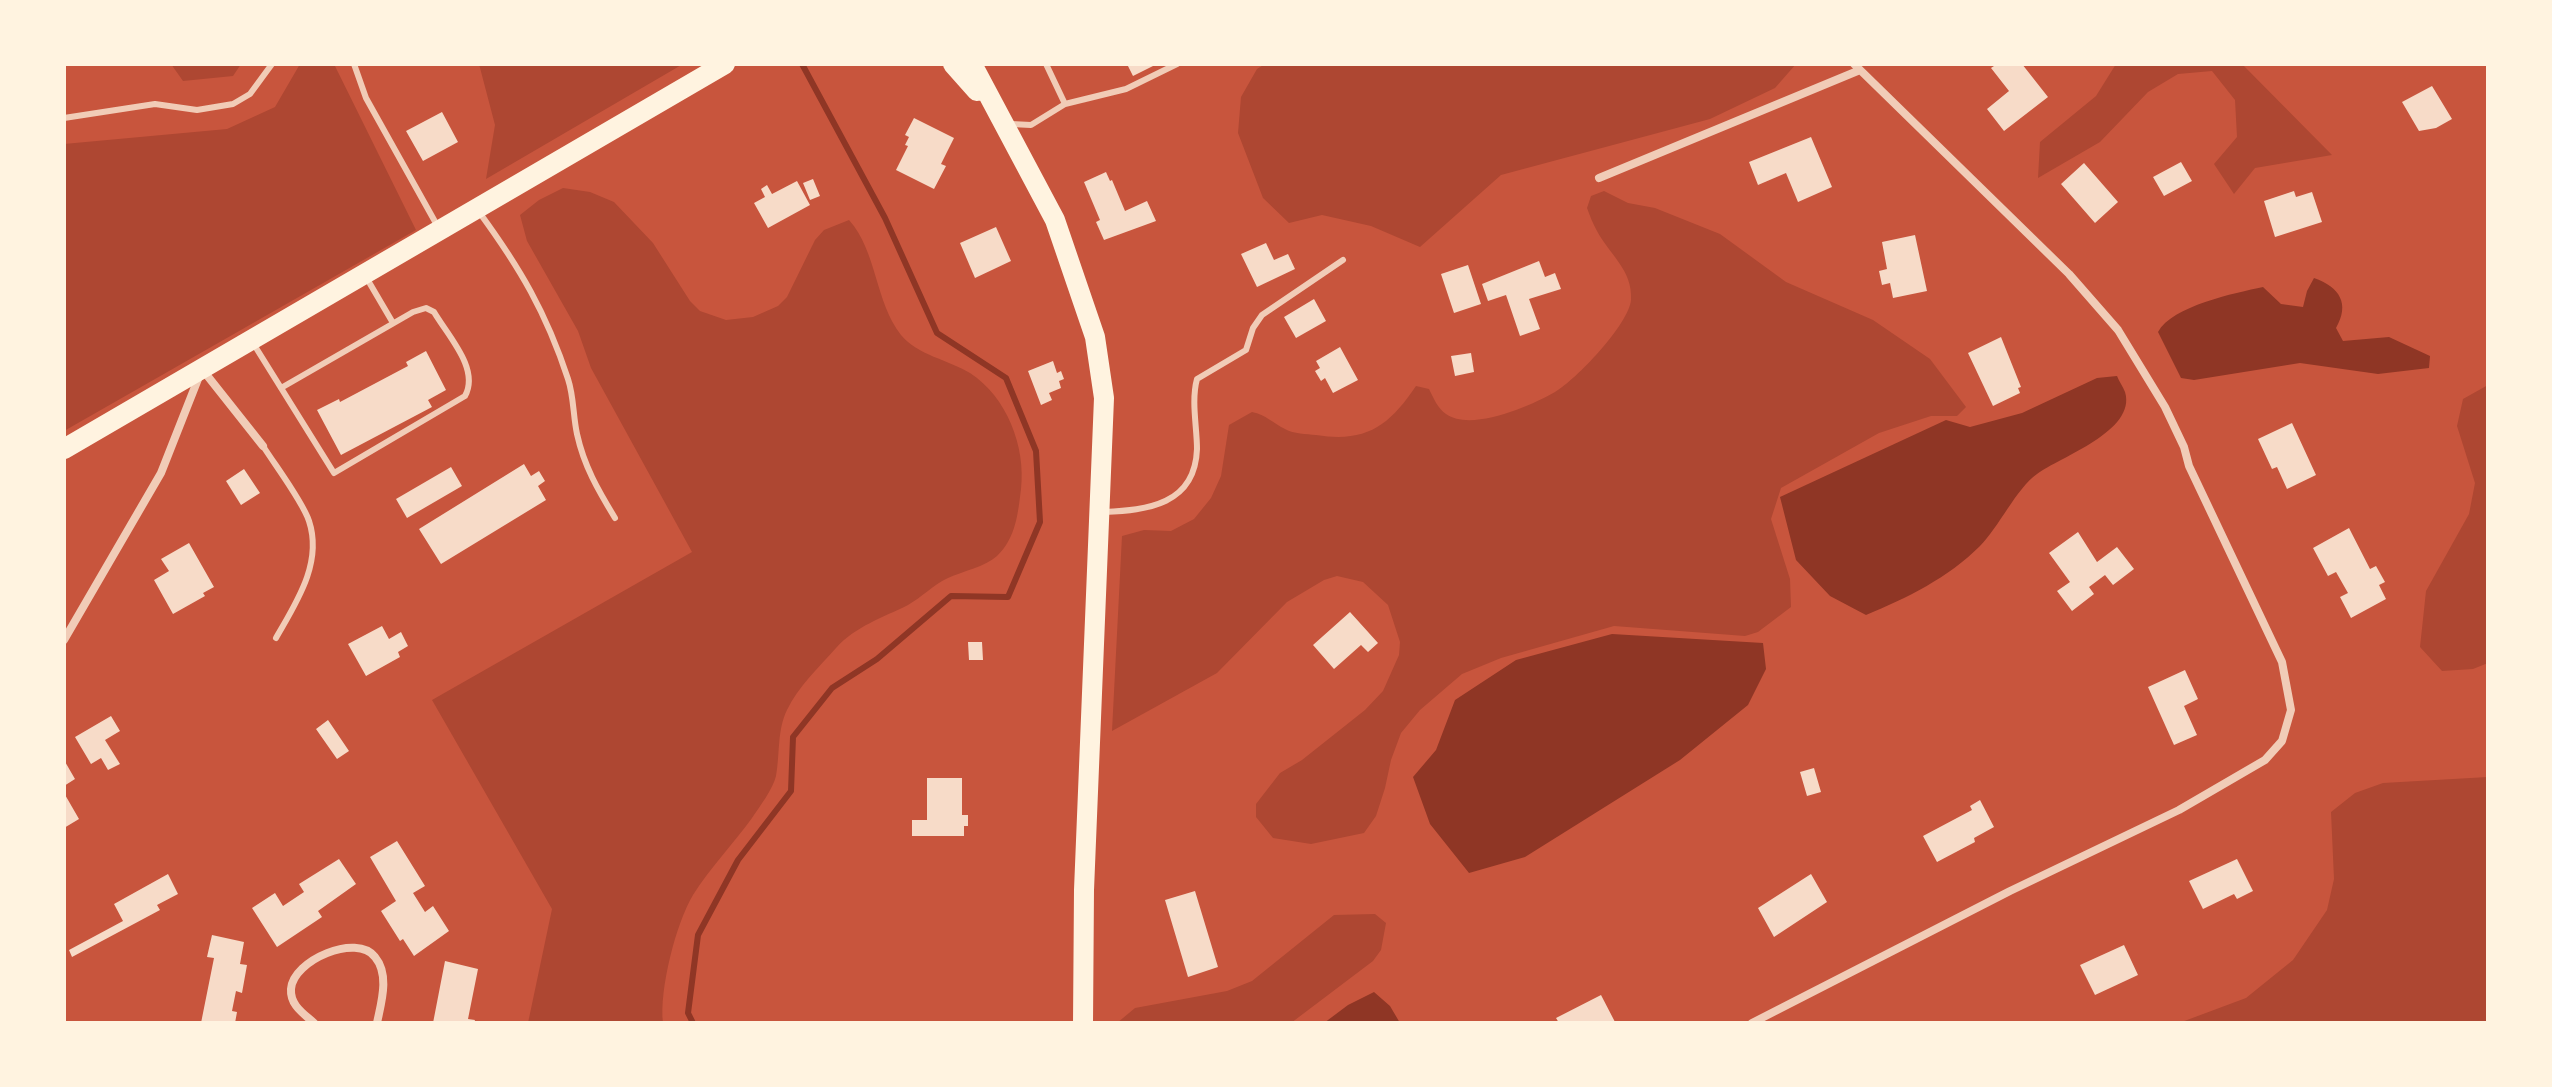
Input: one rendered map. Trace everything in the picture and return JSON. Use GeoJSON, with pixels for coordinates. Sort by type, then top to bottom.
{"type":"FeatureCollection","features":[{"type":"Feature","properties":{"kind":"main road"},"geometry":{"type":"LineString","coordinates":[[64,449],[725,64]]}},
{"type":"Feature","properties":{"kind":"main road"},"geometry":{"type":"LineString","coordinates":[[953,64],[1006,124]]}},
{"type":"Feature","properties":{"kind":"main road"},"geometry":{"type":"LineString","coordinates":[[972,64],[1055,220],[1095,337],[1104,398],[1084,890],[1083,1023]]}},
{"type":"Feature","properties":{"kind":"street"},"geometry":{"type":"LineString","coordinates":[[1599,178],[1857,67],[2069,274],[2118,330],[2171,420],[2189,466],[2282,662],[2291,710],[2282,741],[2265,760],[2179,810],[2010,891],[1752,1023]]}},
{"type":"Feature","properties":{"kind":"street"},"geometry":{"type":"LineString","coordinates":[[202,369],[263,446]]}},
{"type":"Feature","properties":{"kind":"street"},"geometry":{"type":"LineString","coordinates":[[64,640],[161,473],[202,369]]}},
{"type":"Feature","properties":{"kind":"street"},"geometry":{"type":"LineString","coordinates":[[314,1023],[294,1005],[291,988],[296,976],[308,961],[331,952],[358,947],[375,956],[382,974],[384,992],[377,1023]]}},
{"type":"Feature","properties":{"kind":"lane"},"geometry":{"type":"LineString","coordinates":[[64,118],[155,104],[197,110],[233,104],[250,94],[272,64]]}},
{"type":"Feature","properties":{"kind":"lane"},"geometry":{"type":"LineString","coordinates":[[354,64],[366,98],[440,230]]}},
{"type":"Feature","properties":{"kind":"lane"},"geometry":{"type":"LineString","coordinates":[[1046,64],[1065,104]]}},
{"type":"Feature","properties":{"kind":"lane"},"geometry":{"type":"LineString","coordinates":[[1006,124],[1031,125],[1065,104],[1126,89],[1177,64]]}},
{"type":"Feature","properties":{"kind":"lane"},"geometry":{"type":"LineString","coordinates":[[477,209],[514,260],[542,308],[569,383],[577,435],[589,475],[615,518]]}},
{"type":"Feature","properties":{"kind":"lane"},"geometry":{"type":"LineString","coordinates":[[1100,512],[1148,509],[1180,491],[1188,480],[1197,452],[1197,379],[1246,350],[1253,328],[1262,315],[1343,260]]}},
{"type":"Feature","properties":{"kind":"lane"},"geometry":{"type":"LineString","coordinates":[[364,274],[393,323]]}},
{"type":"Feature","properties":{"kind":"lane"},"geometry":{"type":"LineString","coordinates":[[251,340],[334,473],[465,396],[471,386],[470,373],[434,312],[426,308],[393,323],[281,388]]}},
{"type":"Feature","properties":{"kind":"lane"},"geometry":{"type":"LineString","coordinates":[[263,446],[309,520],[313,553],[303,591],[276,638]]}},
{"type":"Feature","properties":{"kind":"shaded area"},"geometry":{"type":"Polygon","coordinates":[[[171,64],[241,64],[233,76],[183,81],[171,64]]]}},
{"type":"Feature","properties":{"kind":"shaded area"},"geometry":{"type":"Polygon","coordinates":[[[300,64],[334,64],[416,230],[64,431],[64,144],[227,129],[275,107],[300,64]]]}},
{"type":"Feature","properties":{"kind":"shaded area"},"geometry":{"type":"Polygon","coordinates":[[[479,64],[683,64],[486,179],[495,125],[479,64]]]}},
{"type":"Feature","properties":{"kind":"shaded area"},"geometry":{"type":"Polygon","coordinates":[[[1265,64],[1796,64],[1775,88],[1710,119],[1501,175],[1420,247],[1371,226],[1322,215],[1289,223],[1263,198],[1238,133],[1241,97],[1257,69],[1265,64]]]}},
{"type":"Feature","properties":{"kind":"shaded area"},"geometry":{"type":"Polygon","coordinates":[[[2116,64],[2242,64],[2332,155],[2255,168],[2234,194],[2214,164],[2237,137],[2235,100],[2212,71],[2178,74],[2148,92],[2100,142],[2038,178],[2040,142],[2096,96],[2116,64]]]}},
{"type":"Feature","properties":{"kind":"shaded area"},"geometry":{"type":"Polygon","coordinates":[[[563,188],[590,192],[614,202],[653,243],[690,301],[700,311],[726,320],[753,317],[778,306],[787,297],[815,240],[824,230],[849,220],[865,246],[892,322],[916,348],[962,368],[994,395],[1004,409],[1017,440],[1022,473],[1012,533],[997,556],[954,575],[908,605],[852,634],[803,685],[784,718],[772,786],[687,907],[666,975],[663,1023],[528,1023],[552,909],[432,700],[692,552],[591,368],[578,331],[527,241],[520,215],[539,200],[563,188]]]}},
{"type":"Feature","properties":{"kind":"shaded area"},"geometry":{"type":"Polygon","coordinates":[[[1604,191],[1628,203],[1655,208],[1720,234],[1786,282],[1873,320],[1930,359],[1966,407],[1957,416],[1931,416],[1879,433],[1781,488],[1771,519],[1790,579],[1791,607],[1758,632],[1745,636],[1614,626],[1501,658],[1462,674],[1420,710],[1401,733],[1376,816],[1364,833],[1311,844],[1273,838],[1256,817],[1256,804],[1280,773],[1302,760],[1365,710],[1383,691],[1399,655],[1400,642],[1388,605],[1363,582],[1337,576],[1324,580],[1287,602],[1217,673],[1112,731],[1122,536],[1144,530],[1171,531],[1194,519],[1211,498],[1221,476],[1229,425],[1252,412],[1300,434],[1349,436],[1362,434],[1386,421],[1416,386],[1429,389],[1446,414],[1470,420],[1517,410],[1564,386],[1612,336],[1631,300],[1631,289],[1624,271],[1597,231],[1587,208],[1591,196],[1604,191]]]}},
{"type":"Feature","properties":{"kind":"shaded area"},"geometry":{"type":"Polygon","coordinates":[[[2314,278],[2330,286],[2340,297],[2342,311],[2336,328],[2343,341],[2389,337],[2430,356],[2429,368],[2378,374],[2300,363],[2194,380],[2181,378],[2158,332],[2165,323],[2205,302],[2263,287],[2281,304],[2303,307],[2314,278]]]}},
{"type":"Feature","properties":{"kind":"shaded area"},"geometry":{"type":"Polygon","coordinates":[[[2117,376],[2125,392],[2126,406],[2120,419],[2094,441],[2037,474],[1980,546],[1926,586],[1866,615],[1830,596],[1796,560],[1780,497],[1946,420],[1970,427],[2022,413],[2097,378],[2117,376]]]}},
{"type":"Feature","properties":{"kind":"shaded area"},"geometry":{"type":"Polygon","coordinates":[[[2488,385],[2488,663],[2473,669],[2442,671],[2420,647],[2426,591],[2469,514],[2475,483],[2457,426],[2463,399],[2488,385]]]}},
{"type":"Feature","properties":{"kind":"shaded area"},"geometry":{"type":"Polygon","coordinates":[[[1612,634],[1763,643],[1766,669],[1748,705],[1680,760],[1525,857],[1469,873],[1430,824],[1413,777],[1436,750],[1455,700],[1516,660],[1612,634]]]}},
{"type":"Feature","properties":{"kind":"shaded area"},"geometry":{"type":"Polygon","coordinates":[[[2488,777],[2488,1023],[2179,1023],[2246,998],[2293,960],[2327,910],[2334,879],[2331,812],[2355,793],[2383,783],[2488,777]]]}},
{"type":"Feature","properties":{"kind":"shaded area"},"geometry":{"type":"Polygon","coordinates":[[[1375,914],[1386,923],[1381,950],[1373,961],[1291,1023],[1117,1023],[1135,1008],[1227,991],[1252,981],[1334,915],[1375,914]]]}},
{"type":"Feature","properties":{"kind":"shaded area"},"geometry":{"type":"Polygon","coordinates":[[[1374,992],[1390,1006],[1400,1023],[1324,1023],[1348,1005],[1374,992]]]}},
{"type":"Feature","properties":{"kind":"building"},"geometry":{"type":"Polygon","coordinates":[[[1127,64],[1157,64],[1133,76],[1127,64]]]}},
{"type":"Feature","properties":{"kind":"building"},"geometry":{"type":"Polygon","coordinates":[[[1997,64],[2022,64],[2048,97],[2004,131],[1987,109],[2009,91],[1991,68],[1997,64]]]}},
{"type":"Feature","properties":{"kind":"building"},"geometry":{"type":"Polygon","coordinates":[[[2432,86],[2452,119],[2436,128],[2419,131],[2402,102],[2432,86]]]}},
{"type":"Feature","properties":{"kind":"building"},"geometry":{"type":"Polygon","coordinates":[[[442,112],[458,142],[423,161],[406,131],[442,112]]]}},
{"type":"Feature","properties":{"kind":"building"},"geometry":{"type":"Polygon","coordinates":[[[914,118],[954,138],[941,164],[946,166],[934,189],[896,170],[908,146],[905,145],[909,137],[905,135],[914,118]]]}},
{"type":"Feature","properties":{"kind":"building"},"geometry":{"type":"Polygon","coordinates":[[[1811,137],[1832,187],[1798,202],[1786,173],[1758,185],[1749,162],[1811,137]]]}},
{"type":"Feature","properties":{"kind":"building"},"geometry":{"type":"Polygon","coordinates":[[[2181,162],[2192,181],[2164,196],[2153,177],[2181,162]]]}},
{"type":"Feature","properties":{"kind":"building"},"geometry":{"type":"Polygon","coordinates":[[[2084,163],[2118,202],[2095,223],[2061,184],[2084,163]]]}},
{"type":"Feature","properties":{"kind":"building"},"geometry":{"type":"Polygon","coordinates":[[[1106,172],[1125,211],[1147,201],[1156,221],[1104,240],[1096,222],[1100,220],[1084,182],[1106,172]]]}},
{"type":"Feature","properties":{"kind":"building"},"geometry":{"type":"Polygon","coordinates":[[[813,179],[820,196],[810,200],[803,183],[813,179]]]}},
{"type":"Feature","properties":{"kind":"building"},"geometry":{"type":"Polygon","coordinates":[[[797,181],[810,205],[768,228],[754,203],[765,197],[761,189],[767,185],[772,194],[797,181]]]}},
{"type":"Feature","properties":{"kind":"building"},"geometry":{"type":"Polygon","coordinates":[[[2294,191],[2296,197],[2312,192],[2322,222],[2275,237],[2264,201],[2294,191]]]}},
{"type":"Feature","properties":{"kind":"building"},"geometry":{"type":"Polygon","coordinates":[[[996,227],[1011,261],[975,278],[960,243],[996,227]]]}},
{"type":"Feature","properties":{"kind":"building"},"geometry":{"type":"Polygon","coordinates":[[[1915,235],[1927,291],[1893,298],[1890,283],[1882,285],[1879,271],[1887,269],[1882,242],[1915,235]]]}},
{"type":"Feature","properties":{"kind":"building"},"geometry":{"type":"Polygon","coordinates":[[[1266,243],[1274,260],[1288,254],[1295,269],[1257,287],[1241,254],[1266,243]]]}},
{"type":"Feature","properties":{"kind":"building"},"geometry":{"type":"Polygon","coordinates":[[[1539,261],[1545,277],[1555,273],[1561,289],[1529,299],[1540,329],[1520,336],[1506,295],[1488,301],[1482,284],[1539,261]]]}},
{"type":"Feature","properties":{"kind":"building"},"geometry":{"type":"Polygon","coordinates":[[[1468,265],[1481,304],[1454,313],[1441,274],[1468,265]]]}},
{"type":"Feature","properties":{"kind":"building"},"geometry":{"type":"Polygon","coordinates":[[[1314,299],[1326,321],[1296,338],[1284,317],[1314,299]]]}},
{"type":"Feature","properties":{"kind":"building"},"geometry":{"type":"Polygon","coordinates":[[[2001,337],[2021,387],[2018,388],[2020,393],[1993,406],[1968,353],[2001,337]]]}},
{"type":"Feature","properties":{"kind":"building"},"geometry":{"type":"Polygon","coordinates":[[[1340,347],[1358,380],[1333,393],[1325,378],[1321,381],[1315,371],[1320,368],[1316,361],[1340,347]]]}},
{"type":"Feature","properties":{"kind":"building"},"geometry":{"type":"Polygon","coordinates":[[[426,351],[446,390],[428,400],[432,407],[341,455],[317,410],[339,399],[340,402],[408,366],[406,362],[426,351]]]}},
{"type":"Feature","properties":{"kind":"building"},"geometry":{"type":"Polygon","coordinates":[[[1471,353],[1474,372],[1455,376],[1451,356],[1471,353]]]}},
{"type":"Feature","properties":{"kind":"building"},"geometry":{"type":"Polygon","coordinates":[[[1053,361],[1057,373],[1061,371],[1064,379],[1059,381],[1061,388],[1049,393],[1052,400],[1041,405],[1028,371],[1053,361]]]}},
{"type":"Feature","properties":{"kind":"building"},"geometry":{"type":"Polygon","coordinates":[[[2292,423],[2316,475],[2287,489],[2277,467],[2272,469],[2258,439],[2292,423]]]}},
{"type":"Feature","properties":{"kind":"building"},"geometry":{"type":"Polygon","coordinates":[[[524,464],[531,476],[539,471],[545,481],[538,486],[546,500],[441,564],[419,529],[524,464]]]}},
{"type":"Feature","properties":{"kind":"building"},"geometry":{"type":"Polygon","coordinates":[[[451,467],[462,486],[407,518],[396,499],[451,467]]]}},
{"type":"Feature","properties":{"kind":"building"},"geometry":{"type":"Polygon","coordinates":[[[244,469],[260,493],[241,505],[226,481],[244,469]]]}},
{"type":"Feature","properties":{"kind":"building"},"geometry":{"type":"Polygon","coordinates":[[[2349,528],[2370,569],[2376,566],[2385,582],[2379,585],[2386,599],[2351,618],[2340,597],[2348,593],[2336,572],[2328,576],[2313,548],[2349,528]]]}},
{"type":"Feature","properties":{"kind":"building"},"geometry":{"type":"Polygon","coordinates":[[[2078,532],[2097,562],[2117,547],[2134,569],[2113,585],[2105,575],[2089,587],[2094,594],[2072,611],[2057,591],[2070,582],[2049,553],[2078,532]]]}},
{"type":"Feature","properties":{"kind":"building"},"geometry":{"type":"Polygon","coordinates":[[[189,543],[214,587],[203,593],[205,596],[173,614],[154,580],[169,571],[161,559],[189,543]]]}},
{"type":"Feature","properties":{"kind":"building"},"geometry":{"type":"Polygon","coordinates":[[[1350,612],[1378,643],[1368,652],[1361,645],[1334,669],[1313,645],[1350,612]]]}},
{"type":"Feature","properties":{"kind":"building"},"geometry":{"type":"Polygon","coordinates":[[[382,626],[389,639],[401,632],[408,646],[398,652],[400,657],[366,676],[348,644],[382,626]]]}},
{"type":"Feature","properties":{"kind":"building"},"geometry":{"type":"Polygon","coordinates":[[[968,642],[982,642],[983,660],[969,660],[968,642]]]}},
{"type":"Feature","properties":{"kind":"building"},"geometry":{"type":"Polygon","coordinates":[[[2185,670],[2198,699],[2184,706],[2197,735],[2174,745],[2148,687],[2185,670]]]}},
{"type":"Feature","properties":{"kind":"building"},"geometry":{"type":"Polygon","coordinates":[[[111,716],[120,731],[105,740],[120,764],[108,770],[101,758],[91,764],[75,737],[111,716]]]}},
{"type":"Feature","properties":{"kind":"building"},"geometry":{"type":"Polygon","coordinates":[[[328,720],[349,751],[337,759],[316,729],[328,720]]]}},
{"type":"Feature","properties":{"kind":"building"},"geometry":{"type":"Polygon","coordinates":[[[64,760],[75,779],[64,786],[64,760]]]}},
{"type":"Feature","properties":{"kind":"building"},"geometry":{"type":"Polygon","coordinates":[[[1814,768],[1821,792],[1807,796],[1800,772],[1814,768]]]}},
{"type":"Feature","properties":{"kind":"building"},"geometry":{"type":"Polygon","coordinates":[[[927,778],[962,778],[962,815],[968,815],[964,836],[912,836],[912,820],[927,820],[927,778]]]}},
{"type":"Feature","properties":{"kind":"building"},"geometry":{"type":"Polygon","coordinates":[[[64,793],[79,819],[64,828],[64,793]]]}},
{"type":"Feature","properties":{"kind":"building"},"geometry":{"type":"Polygon","coordinates":[[[1980,800],[1994,827],[1974,838],[1975,842],[1937,862],[1923,836],[1972,810],[1970,806],[1980,800]]]}},
{"type":"Feature","properties":{"kind":"building"},"geometry":{"type":"Polygon","coordinates":[[[397,841],[425,886],[413,893],[425,912],[433,906],[449,931],[414,956],[403,939],[400,941],[381,911],[396,901],[370,857],[397,841]]]}},
{"type":"Feature","properties":{"kind":"building"},"geometry":{"type":"Polygon","coordinates":[[[339,859],[356,884],[318,911],[322,917],[277,947],[252,908],[275,893],[283,906],[304,892],[299,884],[339,859]]]}},
{"type":"Feature","properties":{"kind":"building"},"geometry":{"type":"Polygon","coordinates":[[[2237,859],[2253,891],[2237,899],[2234,894],[2203,909],[2189,881],[2237,859]]]}},
{"type":"Feature","properties":{"kind":"building"},"geometry":{"type":"Polygon","coordinates":[[[168,874],[178,894],[157,905],[160,910],[72,957],[69,950],[123,921],[114,904],[168,874]]]}},
{"type":"Feature","properties":{"kind":"building"},"geometry":{"type":"Polygon","coordinates":[[[1811,874],[1827,902],[1774,937],[1758,908],[1811,874]]]}},
{"type":"Feature","properties":{"kind":"building"},"geometry":{"type":"Polygon","coordinates":[[[1195,891],[1218,967],[1188,977],[1165,900],[1195,891]]]}},
{"type":"Feature","properties":{"kind":"building"},"geometry":{"type":"Polygon","coordinates":[[[212,935],[244,942],[240,964],[247,965],[242,993],[236,991],[232,1011],[237,1012],[235,1023],[201,1023],[214,958],[207,957],[212,935]]]}},
{"type":"Feature","properties":{"kind":"building"},"geometry":{"type":"Polygon","coordinates":[[[2124,945],[2138,975],[2095,995],[2080,965],[2124,945]]]}},
{"type":"Feature","properties":{"kind":"building"},"geometry":{"type":"Polygon","coordinates":[[[445,961],[478,969],[468,1019],[475,1020],[474,1023],[433,1023],[445,961]]]}},
{"type":"Feature","properties":{"kind":"building"},"geometry":{"type":"Polygon","coordinates":[[[1601,995],[1615,1022],[1559,1023],[1556,1018],[1601,995]]]}},
{"type":"Feature","properties":{"kind":"waterway"},"geometry":{"type":"LineString","coordinates":[[693,1023],[688,1013],[698,935],[738,860],[791,791],[793,737],[832,688],[877,659],[951,596],[1008,597],[1040,522],[1036,451],[1006,378],[937,333],[885,218],[802,64]]}}]}
